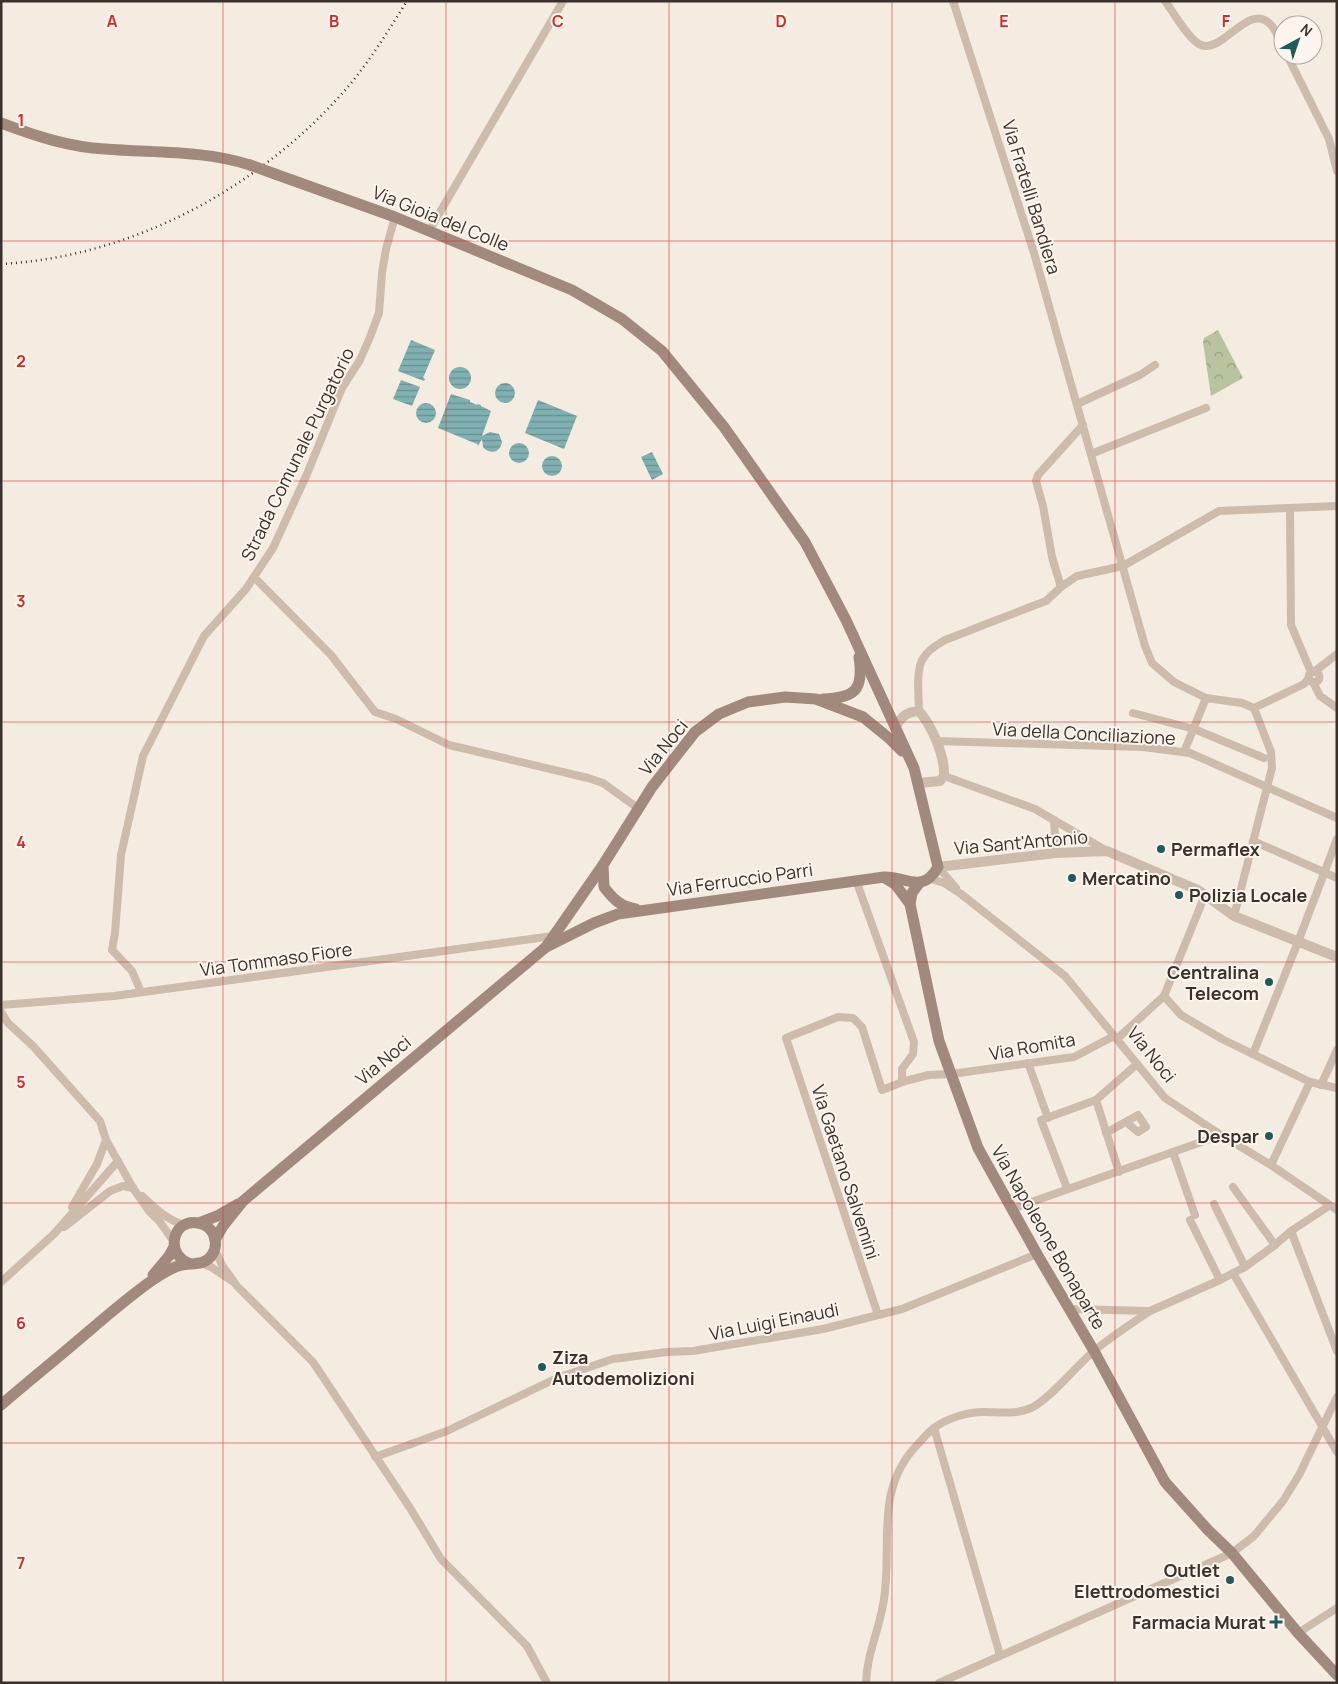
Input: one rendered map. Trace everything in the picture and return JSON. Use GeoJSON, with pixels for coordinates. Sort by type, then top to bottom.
{"type":"FeatureCollection","features":[{"type":"Feature","properties":{"kind":"main road","name":"Via Gioia del Colle"},"geometry":{"type":"LineString","coordinates":[[1,123],[57,142],[104,149],[209,155],[250,165],[395,217],[572,290],[622,319],[662,350],[724,427],[805,542],[856,643]]}},
{"type":"Feature","properties":{"kind":"main road"},"geometry":{"type":"LineString","coordinates":[[816,699],[839,698],[851,693],[859,684],[861,670],[856,643]]}},
{"type":"Feature","properties":{"kind":"main road"},"geometry":{"type":"LineString","coordinates":[[856,643],[910,760],[918,783],[938,867],[912,893],[910,904]]}},
{"type":"Feature","properties":{"kind":"main road","name":"Via Noci"},"geometry":{"type":"LineString","coordinates":[[215,1245],[223,1226],[244,1201],[546,946],[603,865],[652,787],[694,732],[719,714],[748,702],[785,697],[816,699],[863,717],[890,739],[910,760]]}},
{"type":"Feature","properties":{"kind":"main road"},"geometry":{"type":"LineString","coordinates":[[603,865],[604,887],[612,897],[627,908],[642,910]]}},
{"type":"Feature","properties":{"kind":"main road","name":"Via Ferruccio Parri"},"geometry":{"type":"LineString","coordinates":[[546,946],[594,923],[618,914],[856,880],[895,876],[914,883],[924,880]]}},
{"type":"Feature","properties":{"kind":"main road","name":"Via Napoleone Bonaparte"},"geometry":{"type":"LineString","coordinates":[[884,877],[895,884],[910,904],[939,1041],[978,1148],[1094,1351],[1165,1482],[1232,1554],[1298,1633],[1337,1675]]}},
{"type":"Feature","properties":{"kind":"main road","name":"Via Noci"},"geometry":{"type":"LineString","coordinates":[[199,1223],[217,1216],[244,1201]]}},
{"type":"Feature","properties":{"kind":"main road"},"geometry":{"type":"LineString","coordinates":[[1,1405],[138,1290],[164,1272],[178,1266],[196,1264],[210,1258],[215,1245],[211,1230],[199,1223],[184,1225],[177,1232],[174,1244],[159,1268],[138,1290]]}},
{"type":"Feature","properties":{"kind":"main road"},"geometry":{"type":"LineString","coordinates":[[174,1244],[178,1256],[196,1264]]}},
{"type":"Feature","properties":{"kind":"street"},"geometry":{"type":"LineString","coordinates":[[429,231],[563,1]]}},
{"type":"Feature","properties":{"kind":"street","name":"Via Fratelli Bandiera"},"geometry":{"type":"LineString","coordinates":[[953,1],[1034,253],[1145,646],[1152,663],[1174,682],[1206,698]]}},
{"type":"Feature","properties":{"kind":"street"},"geometry":{"type":"LineString","coordinates":[[1165,1],[1198,44],[1206,46],[1214,44],[1254,18],[1263,19],[1270,23],[1273,29]]}},
{"type":"Feature","properties":{"kind":"street"},"geometry":{"type":"LineString","coordinates":[[1292,65],[1329,139],[1337,171]]}},
{"type":"Feature","properties":{"kind":"street","name":"Strada Comunale Purgatorio"},"geometry":{"type":"LineString","coordinates":[[141,992],[132,971],[112,950],[121,855],[143,756],[204,636],[246,589],[273,548],[307,474],[342,388],[360,360],[379,313],[386,249],[395,217]]}},
{"type":"Feature","properties":{"kind":"street"},"geometry":{"type":"LineString","coordinates":[[1077,404],[1140,375],[1155,365]]}},
{"type":"Feature","properties":{"kind":"street"},"geometry":{"type":"LineString","coordinates":[[1091,454],[1206,408]]}},
{"type":"Feature","properties":{"kind":"street"},"geometry":{"type":"LineString","coordinates":[[1061,587],[1052,557],[1043,506],[1036,481],[1038,475],[1084,425]]}},
{"type":"Feature","properties":{"kind":"street"},"geometry":{"type":"LineString","coordinates":[[918,783],[940,781],[944,776],[945,768],[936,741],[927,720],[919,712],[918,680],[922,659],[930,650],[945,640],[1046,601],[1077,576],[1123,566],[1219,511],[1337,506]]}},
{"type":"Feature","properties":{"kind":"street"},"geometry":{"type":"LineString","coordinates":[[1290,508],[1291,626],[1320,696],[1337,708]]}},
{"type":"Feature","properties":{"kind":"street"},"geometry":{"type":"LineString","coordinates":[[254,577],[331,655],[375,712],[396,719],[449,746],[603,783],[639,809]]}},
{"type":"Feature","properties":{"kind":"street"},"geometry":{"type":"LineString","coordinates":[[1254,708],[1304,684],[1337,654]]}},
{"type":"Feature","properties":{"kind":"street"},"geometry":{"type":"LineString","coordinates":[[1184,752],[1206,698],[1242,702],[1254,708],[1270,752],[1272,768],[1234,916]]}},
{"type":"Feature","properties":{"kind":"street"},"geometry":{"type":"LineString","coordinates":[[895,728],[904,715],[911,712],[919,712]]}},
{"type":"Feature","properties":{"kind":"street"},"geometry":{"type":"LineString","coordinates":[[1133,713],[1194,729],[1264,758]]}},
{"type":"Feature","properties":{"kind":"street","name":"Via della Conciliazione"},"geometry":{"type":"LineString","coordinates":[[936,741],[1143,747],[1190,753],[1337,818]]}},
{"type":"Feature","properties":{"kind":"street"},"geometry":{"type":"LineString","coordinates":[[944,776],[1035,809],[1107,851],[1198,890],[1234,916],[1337,957]]}},
{"type":"Feature","properties":{"kind":"street"},"geometry":{"type":"LineString","coordinates":[[1054,820],[1056,854]]}},
{"type":"Feature","properties":{"kind":"street"},"geometry":{"type":"LineString","coordinates":[[1253,1054],[1337,839]]}},
{"type":"Feature","properties":{"kind":"street"},"geometry":{"type":"LineString","coordinates":[[1253,841],[1337,878]]}},
{"type":"Feature","properties":{"kind":"street","name":"Via Sant'Antonio"},"geometry":{"type":"LineString","coordinates":[[938,867],[1056,854],[1107,851]]}},
{"type":"Feature","properties":{"kind":"street","name":"Via Noci"},"geometry":{"type":"LineString","coordinates":[[938,867],[961,894]]}},
{"type":"Feature","properties":{"kind":"street"},"geometry":{"type":"LineString","coordinates":[[856,880],[914,1042],[913,1054],[902,1070],[902,1082]]}},
{"type":"Feature","properties":{"kind":"street","name":"Via Noci"},"geometry":{"type":"LineString","coordinates":[[924,880],[944,883],[961,894],[1065,976],[1165,1098],[1221,1136],[1271,1165],[1337,1210]]}},
{"type":"Feature","properties":{"kind":"street"},"geometry":{"type":"LineString","coordinates":[[1205,896],[1164,996],[1181,1015],[1222,1039],[1310,1082],[1337,1088]]}},
{"type":"Feature","properties":{"kind":"street","name":"Via Tommaso Fiore"},"geometry":{"type":"LineString","coordinates":[[1,1005],[141,992],[553,936]]}},
{"type":"Feature","properties":{"kind":"street","name":"Via Romita"},"geometry":{"type":"LineString","coordinates":[[786,1038],[838,1017],[853,1018],[862,1027],[882,1090],[902,1082],[929,1075],[951,1074],[1074,1057],[1115,1037],[1164,996]]}},
{"type":"Feature","properties":{"kind":"street"},"geometry":{"type":"LineString","coordinates":[[1,1012],[8,1023],[33,1046],[100,1121],[106,1140],[133,1188],[149,1211],[160,1222],[174,1244]]}},
{"type":"Feature","properties":{"kind":"street","name":"Via Gaetano Salvemini"},"geometry":{"type":"LineString","coordinates":[[786,1038],[878,1315]]}},
{"type":"Feature","properties":{"kind":"street"},"geometry":{"type":"LineString","coordinates":[[1321,1085],[1337,1050]]}},
{"type":"Feature","properties":{"kind":"street"},"geometry":{"type":"LineString","coordinates":[[1028,1064],[1067,1188]]}},
{"type":"Feature","properties":{"kind":"street"},"geometry":{"type":"LineString","coordinates":[[1045,1119],[1096,1100],[1137,1064]]}},
{"type":"Feature","properties":{"kind":"street"},"geometry":{"type":"LineString","coordinates":[[1271,1165],[1310,1082]]}},
{"type":"Feature","properties":{"kind":"street"},"geometry":{"type":"LineString","coordinates":[[1096,1100],[1119,1172]]}},
{"type":"Feature","properties":{"kind":"street"},"geometry":{"type":"LineString","coordinates":[[1106,1133],[1126,1122]]}},
{"type":"Feature","properties":{"kind":"street"},"geometry":{"type":"LineString","coordinates":[[1012,1209],[1067,1188],[1221,1136]]}},
{"type":"Feature","properties":{"kind":"street"},"geometry":{"type":"LineString","coordinates":[[54,1234],[90,1180],[106,1140]]}},
{"type":"Feature","properties":{"kind":"street"},"geometry":{"type":"LineString","coordinates":[[1173,1152],[1192,1217],[1220,1280]]}},
{"type":"Feature","properties":{"kind":"street"},"geometry":{"type":"LineString","coordinates":[[54,1234],[118,1161]]}},
{"type":"Feature","properties":{"kind":"street"},"geometry":{"type":"LineString","coordinates":[[1,1282],[54,1234],[110,1191],[123,1186],[133,1188],[165,1216],[175,1223],[184,1225]]}},
{"type":"Feature","properties":{"kind":"street"},"geometry":{"type":"LineString","coordinates":[[1233,1187],[1275,1246]]}},
{"type":"Feature","properties":{"kind":"street"},"geometry":{"type":"LineString","coordinates":[[1214,1204],[1245,1266]]}},
{"type":"Feature","properties":{"kind":"street"},"geometry":{"type":"LineString","coordinates":[[866,1683],[866,1668],[871,1645],[883,1606],[888,1551],[886,1521],[888,1501],[897,1473],[908,1455],[934,1428],[967,1414],[1018,1412],[1033,1407],[1094,1351],[1150,1311],[1220,1280],[1245,1266],[1275,1246],[1291,1231],[1329,1206]]}},
{"type":"Feature","properties":{"kind":"street"},"geometry":{"type":"LineString","coordinates":[[1291,1231],[1337,1351]]}},
{"type":"Feature","properties":{"kind":"street"},"geometry":{"type":"LineString","coordinates":[[215,1245],[222,1265],[237,1286]]}},
{"type":"Feature","properties":{"kind":"street","name":"Via Luigi Einaudi"},"geometry":{"type":"LineString","coordinates":[[375,1457],[447,1431],[557,1378],[613,1359],[667,1352],[702,1350],[823,1329],[902,1309],[1037,1254]]}},
{"type":"Feature","properties":{"kind":"street"},"geometry":{"type":"LineString","coordinates":[[196,1264],[211,1267],[237,1286],[313,1362],[410,1508],[441,1559],[527,1646],[547,1683]]}},
{"type":"Feature","properties":{"kind":"street"},"geometry":{"type":"LineString","coordinates":[[1233,1273],[1337,1452]]}},
{"type":"Feature","properties":{"kind":"street"},"geometry":{"type":"LineString","coordinates":[[1070,1309],[1150,1311]]}},
{"type":"Feature","properties":{"kind":"street"},"geometry":{"type":"LineString","coordinates":[[939,1683],[1232,1554],[1254,1536],[1283,1501],[1299,1475],[1337,1397]]}},
{"type":"Feature","properties":{"kind":"street"},"geometry":{"type":"LineString","coordinates":[[934,1428],[1000,1655]]}},
{"type":"Feature","properties":{"kind":"street"},"geometry":{"type":"LineString","coordinates":[[1298,1633],[1337,1608]]}},
{"type":"Feature","properties":{"kind":"green space"},"geometry":{"type":"Polygon","coordinates":[[[1218,330],[1243,378],[1211,396],[1203,342],[1204,338],[1218,330]]]}},
{"type":"Feature","properties":{"kind":"water"},"geometry":{"type":"Polygon","coordinates":[[[411,340],[435,350],[423,378],[425,379],[424,381],[398,371],[411,340]]]}},
{"type":"Feature","properties":{"kind":"water"},"geometry":{"type":"Polygon","coordinates":[[[460,367],[470,374],[471,378],[464,388],[460,389],[450,382],[449,378],[456,368],[460,367]]]}},
{"type":"Feature","properties":{"kind":"water"},"geometry":{"type":"Polygon","coordinates":[[[401,380],[420,387],[412,406],[393,399],[401,380]]]}},
{"type":"Feature","properties":{"kind":"water"},"geometry":{"type":"Polygon","coordinates":[[[505,383],[512,386],[515,393],[512,400],[505,403],[498,400],[495,393],[498,386],[505,383]]]}},
{"type":"Feature","properties":{"kind":"water"},"geometry":{"type":"Polygon","coordinates":[[[451,394],[470,400],[470,402],[481,405],[491,411],[482,436],[490,432],[499,434],[502,442],[497,451],[486,450],[483,447],[482,439],[478,446],[438,428],[451,394]]]}},
{"type":"Feature","properties":{"kind":"water"},"geometry":{"type":"Polygon","coordinates":[[[538,400],[577,416],[564,449],[525,433],[538,400]]]}},
{"type":"Feature","properties":{"kind":"water"},"geometry":{"type":"Polygon","coordinates":[[[426,403],[433,406],[436,413],[433,420],[426,423],[419,420],[416,413],[419,406],[426,403]]]}},
{"type":"Feature","properties":{"kind":"water"},"geometry":{"type":"Polygon","coordinates":[[[519,443],[526,446],[529,453],[526,460],[519,463],[512,460],[509,453],[512,446],[519,443]]]}},
{"type":"Feature","properties":{"kind":"water"},"geometry":{"type":"Polygon","coordinates":[[[652,452],[663,474],[652,480],[641,457],[652,452]]]}},
{"type":"Feature","properties":{"kind":"water"},"geometry":{"type":"Polygon","coordinates":[[[552,456],[559,459],[562,466],[559,473],[552,476],[545,473],[542,466],[545,459],[552,456]]]}},
{"type":"Feature","properties":{"kind":"railway"},"geometry":{"type":"LineString","coordinates":[[1,264],[50,258],[99,247],[146,231],[191,210],[235,185],[275,156],[313,124],[347,88],[371,57],[407,1]]}},
{"type":"Feature","properties":{"kind":"place","name":"Permaflex"},"geometry":{"type":"Point","coordinates":[1161,849]}},
{"type":"Feature","properties":{"kind":"place","name":"Mercatino"},"geometry":{"type":"Point","coordinates":[1072,878]}},
{"type":"Feature","properties":{"kind":"place","name":"Polizia Locale"},"geometry":{"type":"Point","coordinates":[1179,895]}},
{"type":"Feature","properties":{"kind":"place","name":"Centralina Telecom"},"geometry":{"type":"Point","coordinates":[1269,982]}},
{"type":"Feature","properties":{"kind":"place","name":"Despar"},"geometry":{"type":"Point","coordinates":[1269,1136]}},
{"type":"Feature","properties":{"kind":"place","name":"Ziza Autodemolizioni"},"geometry":{"type":"Point","coordinates":[542,1367]}},
{"type":"Feature","properties":{"kind":"place","name":"Outlet Elettrodomestici"},"geometry":{"type":"Point","coordinates":[1230,1580]}},
{"type":"Feature","properties":{"kind":"place","name":"Farmacia Murat"},"geometry":{"type":"Point","coordinates":[1276,1622]}}]}
